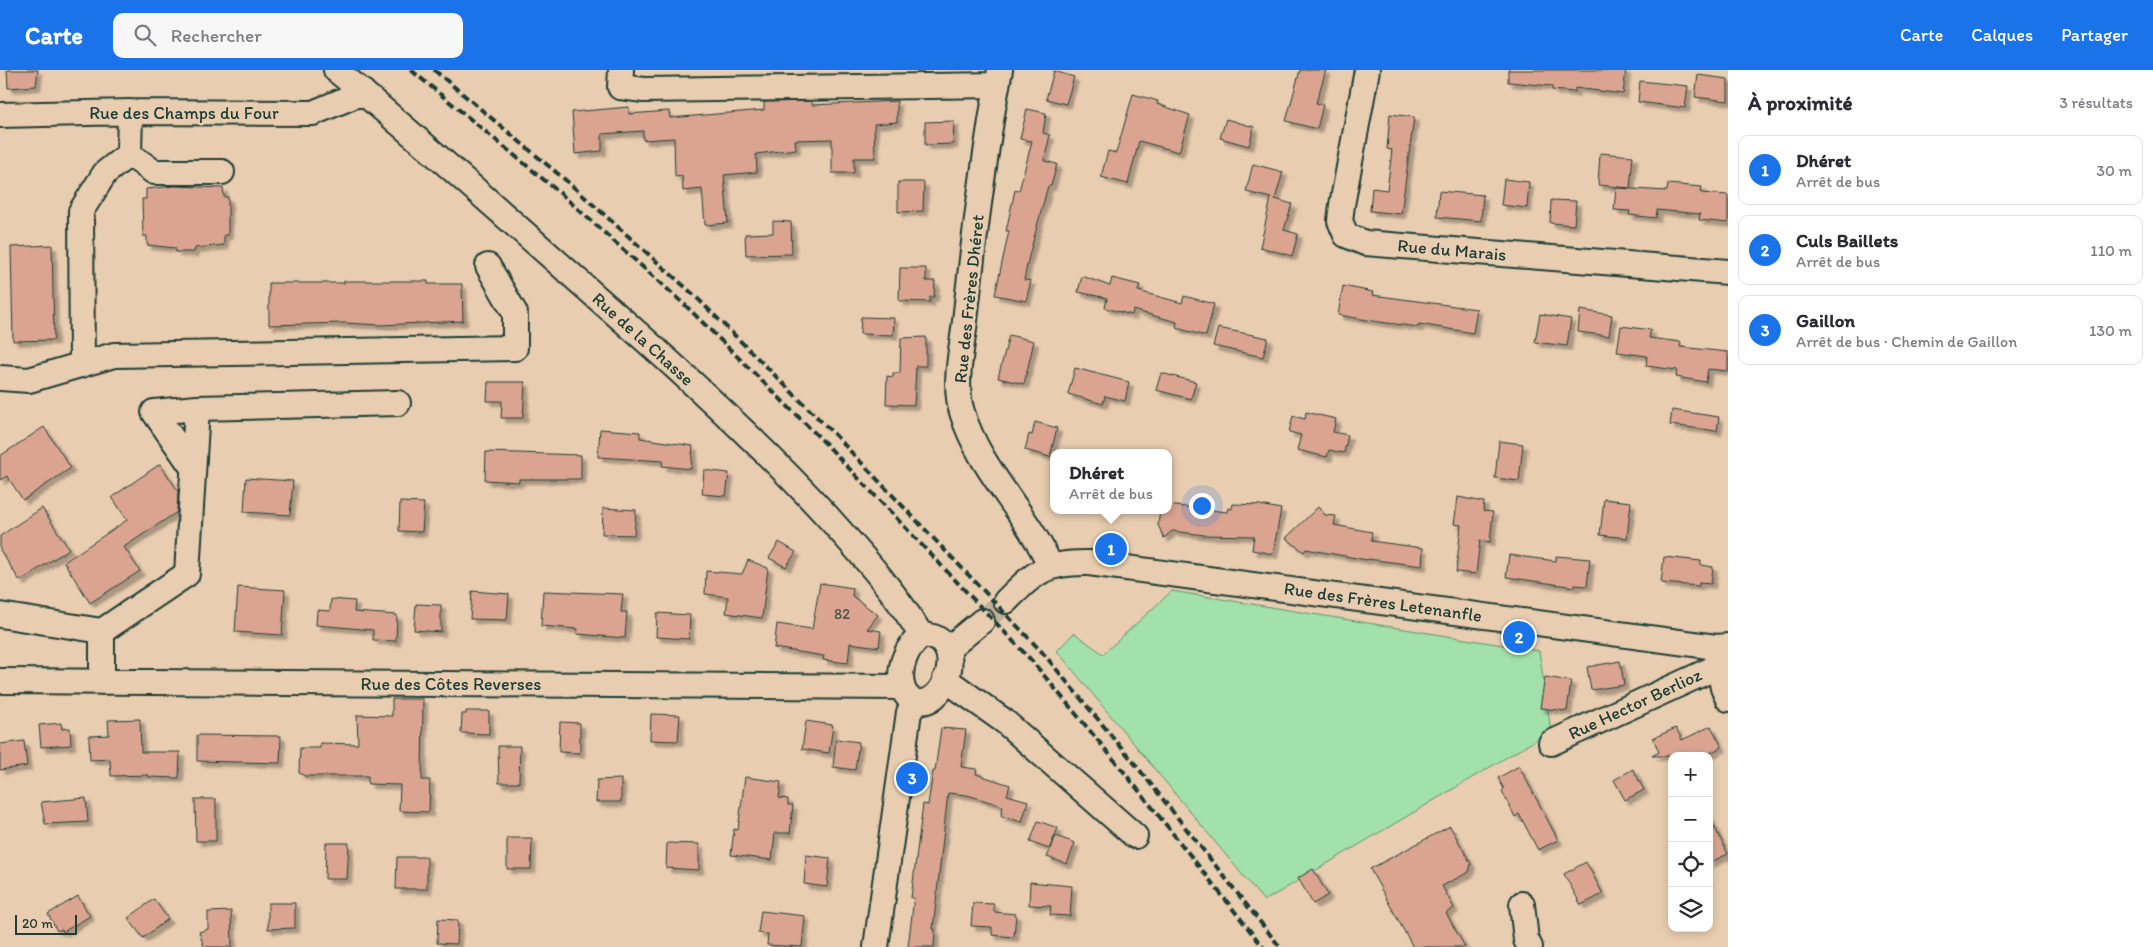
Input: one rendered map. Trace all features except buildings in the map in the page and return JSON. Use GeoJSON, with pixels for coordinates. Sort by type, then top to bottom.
{"type":"FeatureCollection","features":[{"type":"Feature","properties":{"kind":"street","name":"Rue de la Chasse"},"geometry":{"type":"LineString","coordinates":[[336,70],[734,420],[809,496],[866,559],[908,613],[921,635]]}},
{"type":"Feature","properties":{"kind":"street","name":"Rue du Marais"},"geometry":{"type":"LineString","coordinates":[[1367,70],[1342,205],[1340,221],[1346,235],[1365,243],[1728,272]]}},
{"type":"Feature","properties":{"kind":"street"},"geometry":{"type":"LineString","coordinates":[[621,78],[644,90],[849,78],[998,78]]}},
{"type":"Feature","properties":{"kind":"street","name":"Rue des Frères Dhéret"},"geometry":{"type":"LineString","coordinates":[[998,78],[972,254],[959,383],[961,410],[970,435],[985,462],[1043,549],[1050,565]]}},
{"type":"Feature","properties":{"kind":"street","name":"Rue des Champs du Four"},"geometry":{"type":"LineString","coordinates":[[0,115],[130,112],[313,113],[363,92]]}},
{"type":"Feature","properties":{"kind":"street"},"geometry":{"type":"LineString","coordinates":[[82,365],[81,211],[105,174],[129,154],[130,112]]}},
{"type":"Feature","properties":{"kind":"street"},"geometry":{"type":"LineString","coordinates":[[129,154],[154,172],[222,172]]}},
{"type":"Feature","properties":{"kind":"street"},"geometry":{"type":"LineString","coordinates":[[0,378],[29,380],[114,355],[515,348],[515,313],[488,266]]}},
{"type":"Feature","properties":{"kind":"street"},"geometry":{"type":"LineString","coordinates":[[193,468],[154,412],[196,408],[398,403]]}},
{"type":"Feature","properties":{"kind":"street"},"geometry":{"type":"LineString","coordinates":[[0,615],[102,631],[187,574],[196,408]]}},
{"type":"Feature","properties":{"kind":"street","name":"Rue des Frères Letenanfle"},"geometry":{"type":"LineString","coordinates":[[1050,565],[1089,563],[1721,653]]}},
{"type":"Feature","properties":{"kind":"street"},"geometry":{"type":"LineString","coordinates":[[1006,601],[1026,581],[1050,565]]}},
{"type":"Feature","properties":{"kind":"street"},"geometry":{"type":"LineString","coordinates":[[948,649],[982,621]]}},
{"type":"Feature","properties":{"kind":"street"},"geometry":{"type":"LineString","coordinates":[[102,631],[102,682]]}},
{"type":"Feature","properties":{"kind":"street"},"geometry":{"type":"LineString","coordinates":[[876,947],[909,712],[910,694],[901,672],[904,657],[911,645],[921,635],[933,635],[943,642],[948,649],[950,661],[945,679],[936,695],[927,701],[910,694]]}},
{"type":"Feature","properties":{"kind":"street"},"geometry":{"type":"LineString","coordinates":[[1721,653],[1723,688],[1728,699]]}},
{"type":"Feature","properties":{"kind":"street","name":"Rue Hector Berlioz"},"geometry":{"type":"LineString","coordinates":[[1552,743],[1721,653]]}},
{"type":"Feature","properties":{"kind":"street"},"geometry":{"type":"LineString","coordinates":[[945,679],[1004,721],[1135,836]]}},
{"type":"Feature","properties":{"kind":"street","name":"Rue des Côtes Reverses"},"geometry":{"type":"LineString","coordinates":[[0,681],[102,682],[150,680],[910,694]]}},
{"type":"Feature","properties":{"kind":"street"},"geometry":{"type":"LineString","coordinates":[[1522,904],[1526,940],[1530,947]]}},
{"type":"Feature","properties":{"kind":"green space"},"geometry":{"type":"Polygon","coordinates":[[[1172,591],[1539,651],[1551,731],[1264,901],[1057,651],[1074,633],[1103,654],[1172,591]]]}},
{"type":"Feature","properties":{"kind":"tunnel"},"geometry":{"type":"LineString","coordinates":[[982,621],[1006,601]]}},
{"type":"Feature","properties":{"kind":"railway"},"geometry":{"type":"LineString","coordinates":[[411,70],[560,193],[685,305],[825,443],[1032,661],[1120,767],[1263,947]]}},
{"type":"Feature","properties":{"kind":"railway"},"geometry":{"type":"LineString","coordinates":[[434,70],[569,183],[694,295],[834,434],[1042,652],[1131,759],[1280,947]]}},
{"type":"Feature","properties":{"kind":"place","name":"Dhéret"},"geometry":{"type":"Point","coordinates":[1111,549]}},
{"type":"Feature","properties":{"kind":"place","name":"Culs Baillets"},"geometry":{"type":"Point","coordinates":[1519,637]}},
{"type":"Feature","properties":{"kind":"place","name":"Gaillon"},"geometry":{"type":"Point","coordinates":[912,778]}}]}
